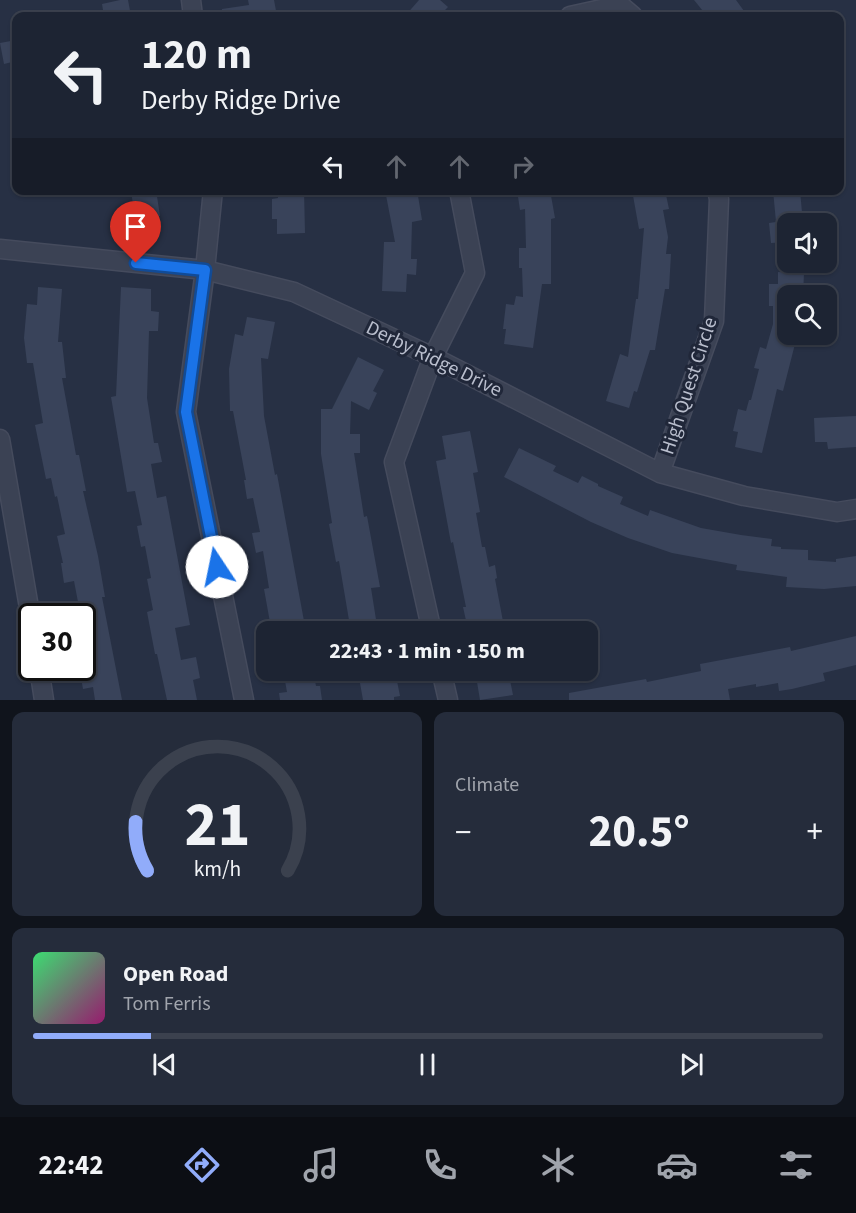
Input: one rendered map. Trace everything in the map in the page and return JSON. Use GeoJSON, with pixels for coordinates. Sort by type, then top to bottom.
{"type":"FeatureCollection","features":[{"type":"Feature","properties":{"kind":"street"},"geometry":{"type":"LineString","coordinates":[[588,12],[620,5],[628,12]]}},
{"type":"Feature","properties":{"kind":"street"},"geometry":{"type":"LineString","coordinates":[[212,195],[186,412],[244,700]]}},
{"type":"Feature","properties":{"kind":"street"},"geometry":{"type":"LineString","coordinates":[[430,621],[394,462],[433,357],[475,273],[460,195]]}},
{"type":"Feature","properties":{"kind":"street","name":"High Quest Circle"},"geometry":{"type":"LineString","coordinates":[[660,473],[714,321],[718,195]]}},
{"type":"Feature","properties":{"kind":"street","name":"Derby Ridge Drive"},"geometry":{"type":"LineString","coordinates":[[0,249],[205,270],[294,292],[433,357],[660,473],[744,496],[837,512],[856,509]]}},
{"type":"Feature","properties":{"kind":"street"},"geometry":{"type":"LineString","coordinates":[[0,439],[28,603]]}},
{"type":"Feature","properties":{"kind":"street"},"geometry":{"type":"LineString","coordinates":[[41,681],[44,700]]}},
{"type":"Feature","properties":{"kind":"street"},"geometry":{"type":"LineString","coordinates":[[444,681],[448,700]]}},
{"type":"Feature","properties":{"kind":"building"},"geometry":{"type":"Polygon","coordinates":[[[128,0],[130,12],[103,12],[102,4],[128,0]]]}},
{"type":"Feature","properties":{"kind":"building"},"geometry":{"type":"Polygon","coordinates":[[[248,0],[274,0],[276,12],[222,12],[222,9],[249,5],[248,0]]]}},
{"type":"Feature","properties":{"kind":"building"},"geometry":{"type":"Polygon","coordinates":[[[419,0],[440,0],[448,7],[443,12],[408,12],[419,0]]]}},
{"type":"Feature","properties":{"kind":"building"},"geometry":{"type":"Polygon","coordinates":[[[694,0],[736,0],[744,11],[743,12],[704,12],[694,0]]]}},
{"type":"Feature","properties":{"kind":"building"},"geometry":{"type":"Polygon","coordinates":[[[12,41],[12,62],[4,64],[0,43],[12,41]]]}},
{"type":"Feature","properties":{"kind":"building"},"geometry":{"type":"Polygon","coordinates":[[[132,195],[157,195],[160,216],[135,220],[132,195]]]}},
{"type":"Feature","properties":{"kind":"building"},"geometry":{"type":"Polygon","coordinates":[[[278,195],[304,195],[305,233],[277,234],[277,219],[272,219],[272,199],[278,198],[278,195]]]}},
{"type":"Feature","properties":{"kind":"building"},"geometry":{"type":"Polygon","coordinates":[[[386,195],[418,195],[422,220],[412,222],[411,259],[417,259],[416,275],[407,274],[406,292],[382,291],[384,242],[395,242],[386,195]]]}},
{"type":"Feature","properties":{"kind":"building"},"geometry":{"type":"Polygon","coordinates":[[[518,195],[551,195],[555,218],[551,219],[551,284],[542,284],[533,348],[504,344],[506,304],[514,305],[516,296],[523,297],[519,248],[526,248],[525,209],[520,210],[518,195]]]}},
{"type":"Feature","properties":{"kind":"building"},"geometry":{"type":"Polygon","coordinates":[[[633,195],[666,195],[669,209],[663,210],[668,237],[666,254],[671,254],[669,289],[665,289],[655,350],[650,350],[637,392],[634,391],[629,408],[606,401],[620,354],[628,357],[636,299],[638,299],[644,228],[639,229],[633,195]]]}},
{"type":"Feature","properties":{"kind":"building"},"geometry":{"type":"Polygon","coordinates":[[[773,195],[800,195],[802,213],[777,213],[777,243],[771,243],[769,223],[776,222],[773,195]]]}},
{"type":"Feature","properties":{"kind":"building"},"geometry":{"type":"Polygon","coordinates":[[[778,273],[804,273],[803,285],[777,285],[777,345],[795,345],[783,391],[777,389],[762,453],[735,447],[738,432],[733,431],[738,409],[746,411],[749,400],[751,400],[759,369],[754,368],[760,347],[766,349],[773,324],[773,306],[769,306],[769,284],[778,284],[778,273]]]}},
{"type":"Feature","properties":{"kind":"building"},"geometry":{"type":"Polygon","coordinates":[[[38,287],[62,289],[58,342],[62,342],[66,378],[62,378],[76,455],[79,455],[86,491],[83,491],[98,556],[105,597],[102,597],[122,700],[95,700],[93,687],[83,689],[82,681],[96,681],[96,603],[78,602],[74,581],[64,583],[61,563],[63,563],[57,536],[65,534],[51,478],[46,479],[35,425],[43,423],[33,363],[27,363],[24,338],[27,304],[37,305],[38,287]]]}},
{"type":"Feature","properties":{"kind":"building"},"geometry":{"type":"Polygon","coordinates":[[[121,287],[151,289],[151,311],[159,312],[158,331],[149,331],[147,398],[154,443],[158,443],[162,462],[151,464],[157,498],[166,496],[190,625],[175,628],[181,660],[196,657],[200,678],[193,680],[197,700],[167,700],[147,612],[153,610],[147,579],[151,578],[145,546],[141,547],[137,526],[142,525],[135,491],[127,492],[111,397],[116,396],[121,287]]]}},
{"type":"Feature","properties":{"kind":"building"},"geometry":{"type":"Polygon","coordinates":[[[247,317],[275,322],[268,359],[261,358],[264,416],[304,621],[270,621],[264,589],[269,588],[263,551],[256,553],[252,533],[260,532],[253,498],[247,499],[244,480],[246,480],[233,411],[230,411],[229,369],[235,334],[243,336],[247,317]]]}},
{"type":"Feature","properties":{"kind":"building"},"geometry":{"type":"Polygon","coordinates":[[[358,357],[384,370],[373,391],[377,393],[369,410],[351,401],[350,434],[360,434],[360,453],[354,453],[364,517],[367,516],[380,587],[371,588],[376,621],[349,621],[339,561],[336,562],[321,454],[321,409],[332,409],[358,357]]]}},
{"type":"Feature","properties":{"kind":"building"},"geometry":{"type":"Polygon","coordinates":[[[856,416],[856,447],[828,449],[827,442],[815,442],[814,418],[856,416]]]}},
{"type":"Feature","properties":{"kind":"building"},"geometry":{"type":"Polygon","coordinates":[[[470,431],[478,472],[473,473],[480,512],[476,513],[482,547],[485,547],[489,567],[495,565],[497,578],[495,579],[503,621],[466,621],[463,607],[466,607],[453,542],[451,543],[436,461],[446,459],[442,436],[470,431]]]}},
{"type":"Feature","properties":{"kind":"building"},"geometry":{"type":"Polygon","coordinates":[[[519,448],[556,466],[553,471],[578,483],[582,476],[623,497],[620,504],[648,516],[650,510],[701,528],[772,539],[771,546],[781,547],[781,549],[808,550],[808,560],[836,562],[836,559],[856,556],[856,586],[824,589],[786,587],[787,577],[736,570],[737,565],[672,553],[628,538],[591,522],[504,477],[519,448]]]}},
{"type":"Feature","properties":{"kind":"building"},"geometry":{"type":"Polygon","coordinates":[[[856,636],[856,665],[823,673],[825,681],[792,689],[779,691],[778,683],[756,687],[756,684],[728,689],[730,700],[569,700],[569,693],[646,679],[647,682],[701,671],[700,664],[790,647],[791,651],[856,636]]]}},
{"type":"Feature","properties":{"kind":"building"},"geometry":{"type":"Polygon","coordinates":[[[285,681],[315,681],[316,686],[320,686],[322,700],[280,700],[279,693],[287,692],[285,681]]]}},
{"type":"Feature","properties":{"kind":"building"},"geometry":{"type":"Polygon","coordinates":[[[397,681],[400,696],[394,697],[394,700],[363,700],[360,683],[397,681]]]}},
{"type":"Feature","properties":{"kind":"building"},"geometry":{"type":"Polygon","coordinates":[[[477,681],[510,681],[513,695],[480,700],[477,681]]]}},
{"type":"Feature","properties":{"kind":"route"},"geometry":{"type":"LineString","coordinates":[[136,263],[205,270],[186,412],[217,567]]}}]}
